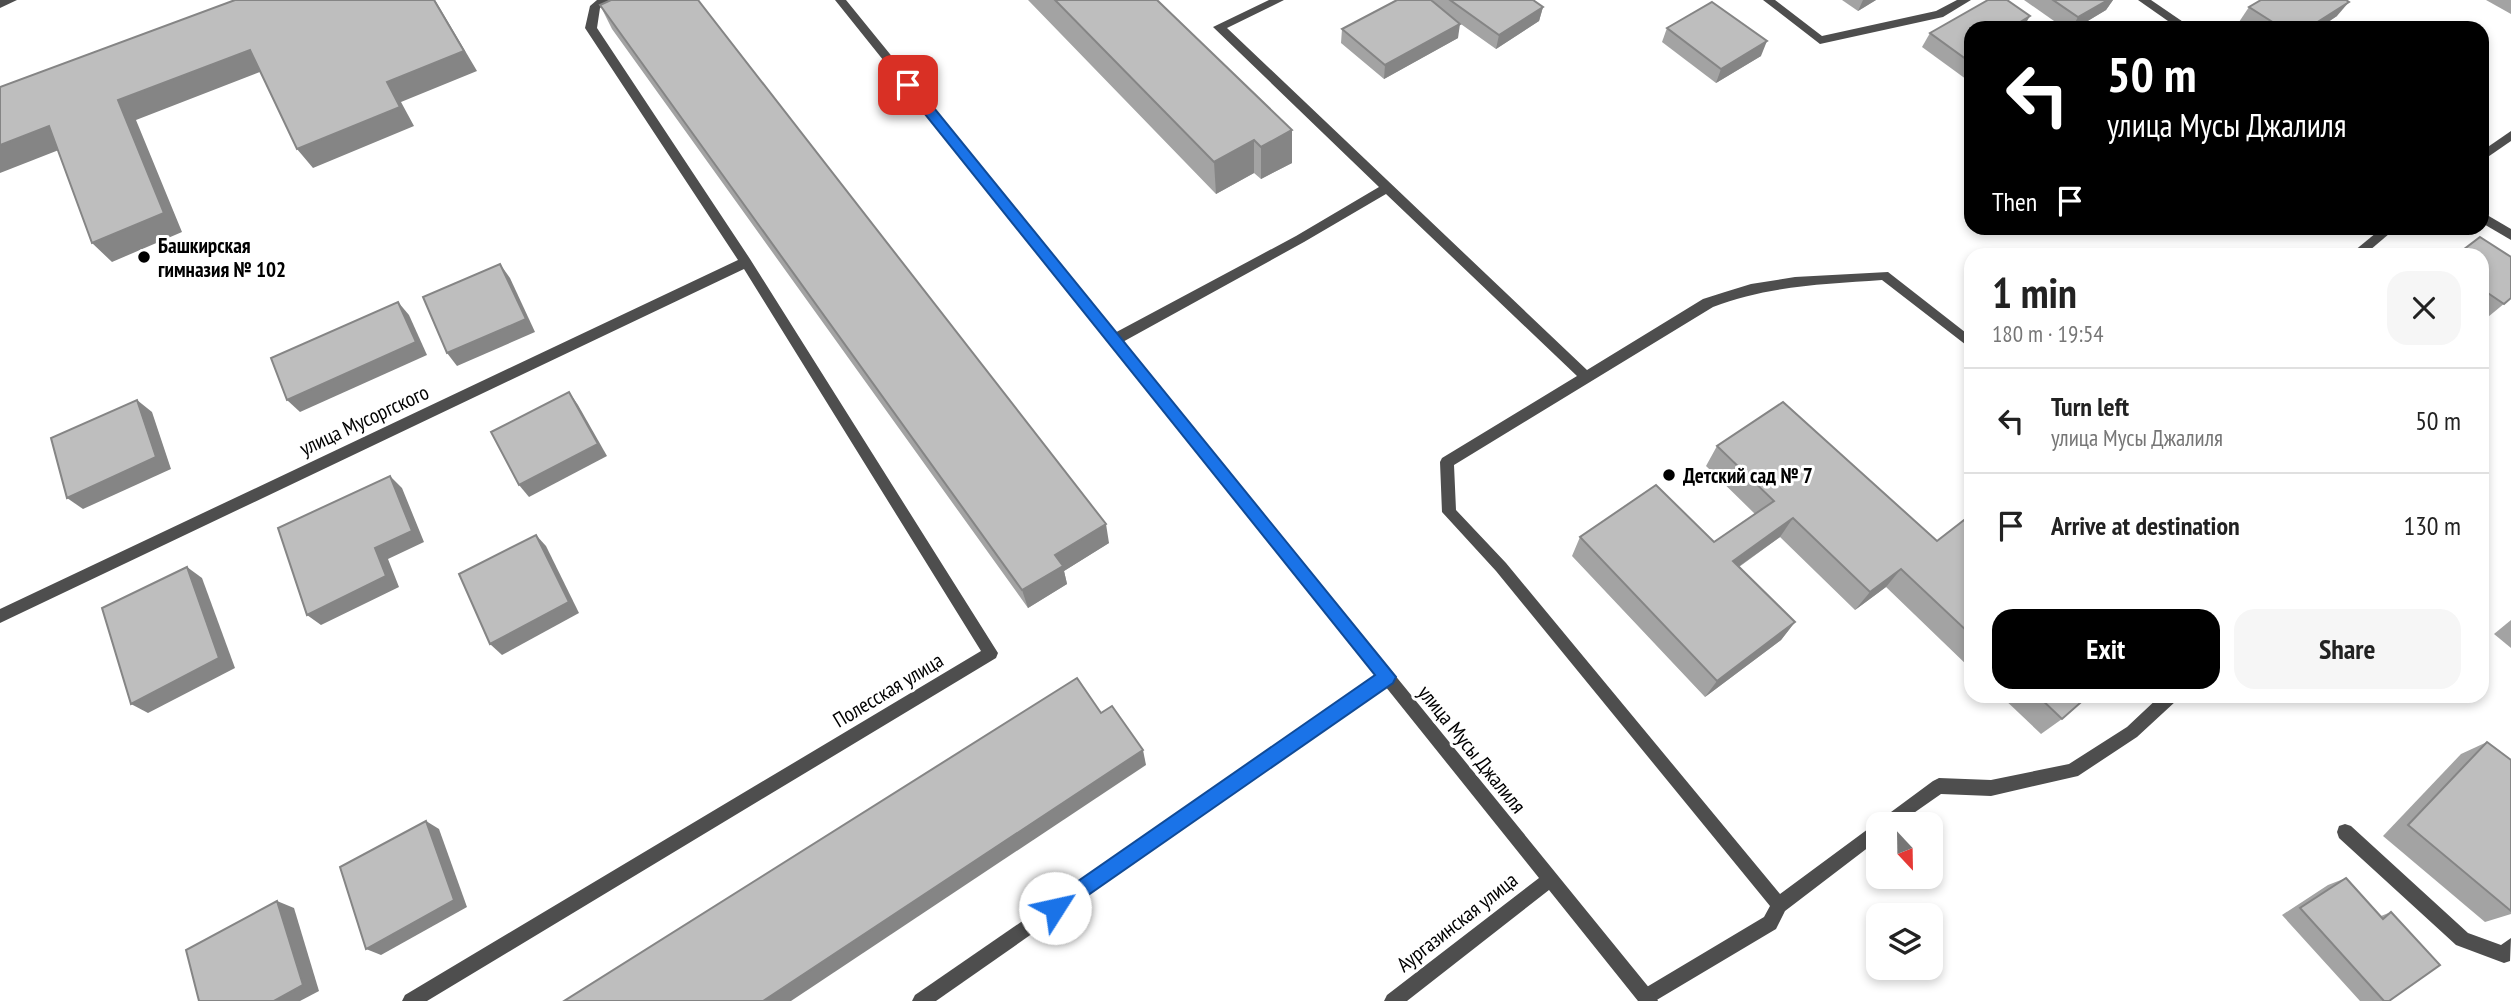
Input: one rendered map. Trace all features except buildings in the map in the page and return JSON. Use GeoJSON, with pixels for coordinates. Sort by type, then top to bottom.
{"type":"FeatureCollection","features":[{"type":"Feature","properties":{"kind":"street"},"geometry":{"type":"LineString","coordinates":[[0,4],[12,0]]}},
{"type":"Feature","properties":{"kind":"street"},"geometry":{"type":"LineString","coordinates":[[605,0],[595,6],[591,28],[746,262]]}},
{"type":"Feature","properties":{"kind":"street","name":"улица Мусы Джалиля"},"geometry":{"type":"LineString","coordinates":[[840,0],[1647,999]]}},
{"type":"Feature","properties":{"kind":"street"},"geometry":{"type":"LineString","coordinates":[[1279,0],[1219,27],[1586,377]]}},
{"type":"Feature","properties":{"kind":"street"},"geometry":{"type":"LineString","coordinates":[[1768,0],[1821,40],[1939,14],[1966,0]]}},
{"type":"Feature","properties":{"kind":"street"},"geometry":{"type":"LineString","coordinates":[[2143,0],[2175,21]]}},
{"type":"Feature","properties":{"kind":"street"},"geometry":{"type":"LineString","coordinates":[[2489,152],[2511,135]]}},
{"type":"Feature","properties":{"kind":"street"},"geometry":{"type":"LineString","coordinates":[[1114,340],[1300,239],[1386,188]]}},
{"type":"Feature","properties":{"kind":"street"},"geometry":{"type":"LineString","coordinates":[[2489,221],[2511,235]]}},
{"type":"Feature","properties":{"kind":"street"},"geometry":{"type":"LineString","coordinates":[[2364,248],[2381,235]]}},
{"type":"Feature","properties":{"kind":"street","name":"улица Мусоргского"},"geometry":{"type":"LineString","coordinates":[[0,616],[746,262]]}},
{"type":"Feature","properties":{"kind":"street","name":"Полесская улица"},"geometry":{"type":"LineString","coordinates":[[411,1001],[991,653],[746,262]]}},
{"type":"Feature","properties":{"kind":"street"},"geometry":{"type":"LineString","coordinates":[[1779,905],[1501,567],[1449,512],[1447,462],[1708,303],[1739,290],[1794,281],[1884,275],[1964,338]]}},
{"type":"Feature","properties":{"kind":"street"},"geometry":{"type":"LineString","coordinates":[[922,1001],[1387,677]]}},
{"type":"Feature","properties":{"kind":"street"},"geometry":{"type":"LineString","coordinates":[[1902,812],[1938,786],[1990,788],[2072,772],[2132,732],[2163,703]]}},
{"type":"Feature","properties":{"kind":"street"},"geometry":{"type":"LineString","coordinates":[[2345,832],[2462,939],[2504,955],[2511,946]]}},
{"type":"Feature","properties":{"kind":"street"},"geometry":{"type":"LineString","coordinates":[[1647,999],[1770,923],[1779,905],[1866,839]]}},
{"type":"Feature","properties":{"kind":"street","name":"Аургазинская улица"},"geometry":{"type":"LineString","coordinates":[[1393,1001],[1549,880]]}},
{"type":"Feature","properties":{"kind":"place","name":"Башкирская гимназия № 102"},"geometry":{"type":"Point","coordinates":[144,257]}},
{"type":"Feature","properties":{"kind":"place","name":"Детский сад № 7"},"geometry":{"type":"Point","coordinates":[1669,475]}},
{"type":"Feature","properties":{"kind":"route"},"geometry":{"type":"LineString","coordinates":[[908,85],[1387,677],[1055,908]]}}]}
